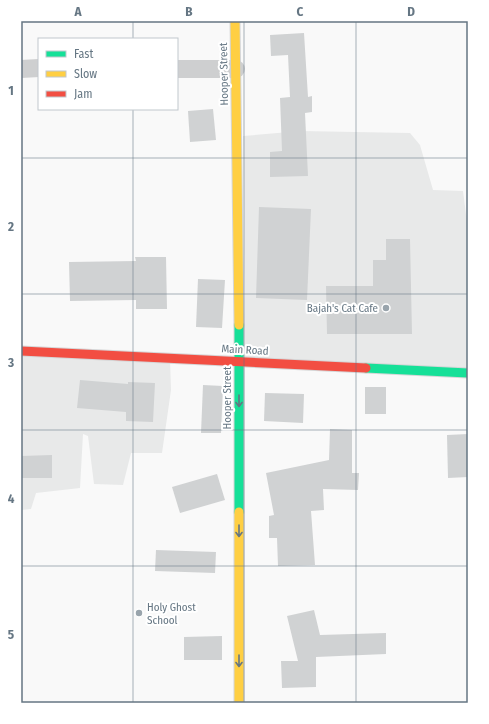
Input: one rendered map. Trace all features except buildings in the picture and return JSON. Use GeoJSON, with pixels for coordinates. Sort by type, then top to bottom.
{"type":"FeatureCollection","features":[{"type":"Feature","properties":{"kind":"street","name":"Hooper Street"},"geometry":{"type":"LineString","coordinates":[[235,21],[239,362],[239,703]]}},
{"type":"Feature","properties":{"kind":"street"},"geometry":{"type":"LineString","coordinates":[[21,69],[38,68]]}},
{"type":"Feature","properties":{"kind":"street"},"geometry":{"type":"LineString","coordinates":[[178,69],[236,69]]}},
{"type":"Feature","properties":{"kind":"street","name":"Main Road"},"geometry":{"type":"LineString","coordinates":[[21,351],[468,373]]}},
{"type":"Feature","properties":{"kind":"shaded area"},"geometry":{"type":"Polygon","coordinates":[[[301,131],[410,133],[420,145],[433,190],[463,191],[468,230],[468,372],[245,362],[243,136],[301,131]]]}},
{"type":"Feature","properties":{"kind":"shaded area"},"geometry":{"type":"Polygon","coordinates":[[[21,351],[170,360],[171,390],[162,453],[131,453],[123,485],[94,484],[88,436],[83,434],[80,488],[36,493],[31,509],[21,510],[21,351]]]}},
{"type":"Feature","properties":{"kind":"traffic: fast"},"geometry":{"type":"LineString","coordinates":[[239,325],[239,512]]}},
{"type":"Feature","properties":{"kind":"traffic: fast"},"geometry":{"type":"LineString","coordinates":[[366,368],[468,373]]}},
{"type":"Feature","properties":{"kind":"traffic: slow"},"geometry":{"type":"LineString","coordinates":[[235,21],[239,325]]}},
{"type":"Feature","properties":{"kind":"traffic: slow"},"geometry":{"type":"LineString","coordinates":[[239,512],[239,703]]}},
{"type":"Feature","properties":{"kind":"traffic: jam"},"geometry":{"type":"LineString","coordinates":[[21,351],[366,368]]}},
{"type":"Feature","properties":{"kind":"place","name":"Bajah's Cat Cafe"},"geometry":{"type":"Point","coordinates":[386,308]}},
{"type":"Feature","properties":{"kind":"place","name":"Holy Ghost School"},"geometry":{"type":"Point","coordinates":[139,613]}}]}
